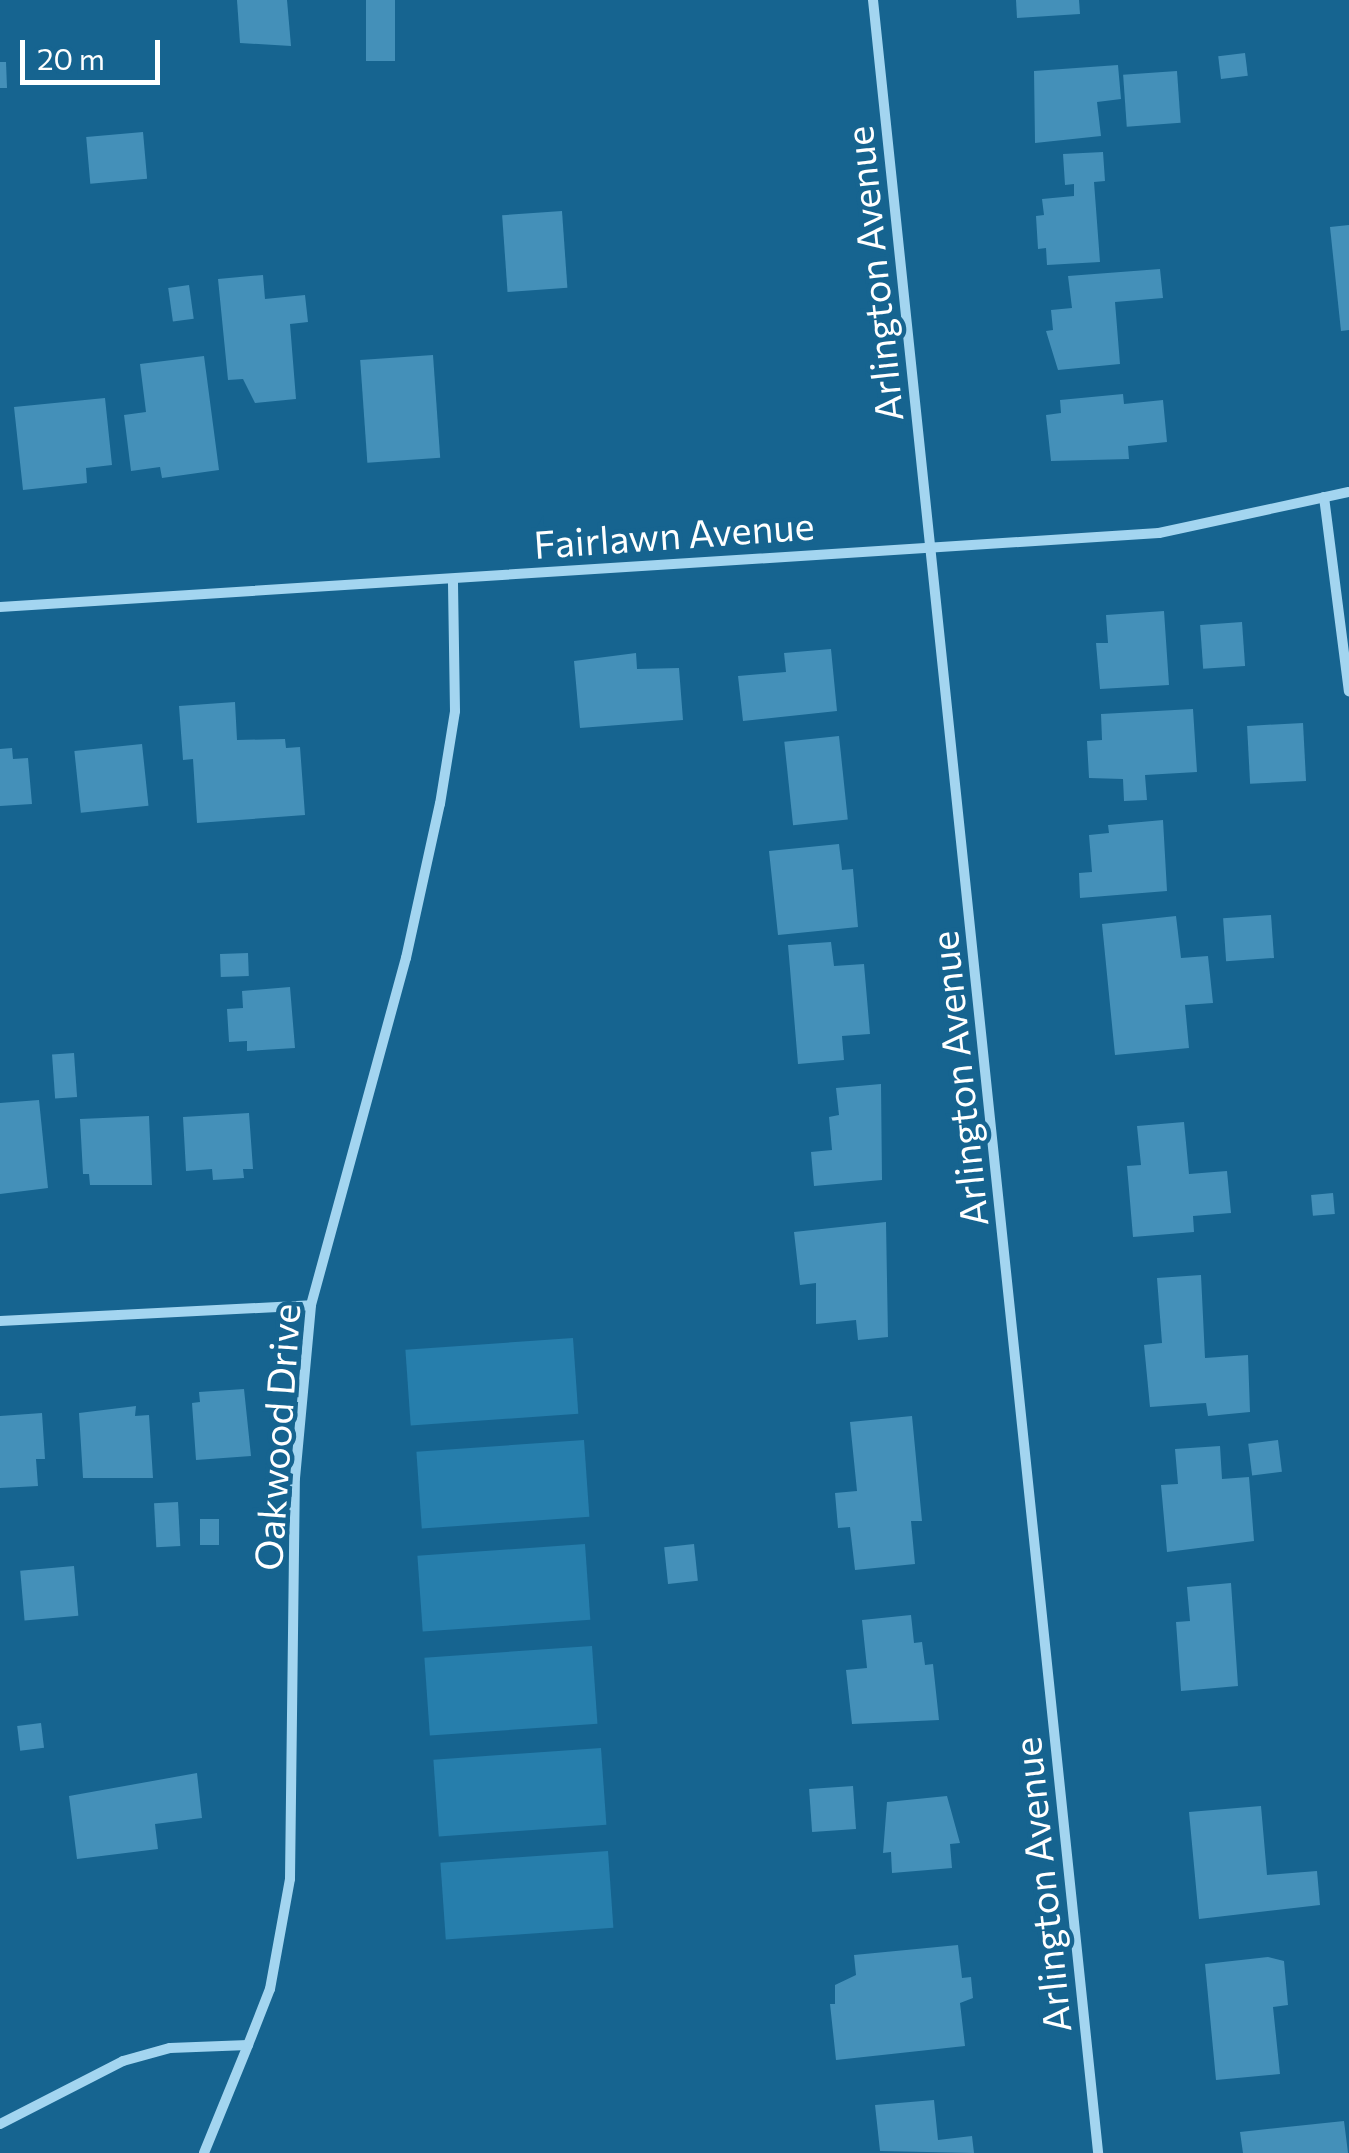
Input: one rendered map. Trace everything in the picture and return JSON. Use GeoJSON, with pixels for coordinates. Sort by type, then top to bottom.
{"type":"FeatureCollection","features":[{"type":"Feature","properties":{"kind":"street","name":"Arlington Avenue"},"geometry":{"type":"LineString","coordinates":[[873,0],[1098,2153]]}},
{"type":"Feature","properties":{"kind":"street","name":"Fairlawn Avenue"},"geometry":{"type":"LineString","coordinates":[[0,608],[1159,532],[1349,492]]}},
{"type":"Feature","properties":{"kind":"street"},"geometry":{"type":"LineString","coordinates":[[1324,497],[1349,691]]}},
{"type":"Feature","properties":{"kind":"street","name":"Oakwood Drive"},"geometry":{"type":"LineString","coordinates":[[204,2153],[248,2045],[280,1950],[290,1879],[295,1478],[311,1305],[406,958],[440,804],[455,711],[453,579]]}},
{"type":"Feature","properties":{"kind":"street"},"geometry":{"type":"LineString","coordinates":[[0,1321],[311,1305]]}},
{"type":"Feature","properties":{"kind":"street"},"geometry":{"type":"LineString","coordinates":[[0,2124],[123,2060],[170,2048],[248,2045]]}},
{"type":"Feature","properties":{"kind":"shaded area"},"geometry":{"type":"Polygon","coordinates":[[[573,1338],[578,1414],[411,1426],[405,1350],[573,1338]]]}},
{"type":"Feature","properties":{"kind":"shaded area"},"geometry":{"type":"Polygon","coordinates":[[[584,1440],[589,1517],[422,1529],[416,1452],[584,1440]]]}},
{"type":"Feature","properties":{"kind":"shaded area"},"geometry":{"type":"Polygon","coordinates":[[[585,1544],[590,1620],[423,1632],[417,1556],[585,1544]]]}},
{"type":"Feature","properties":{"kind":"shaded area"},"geometry":{"type":"Polygon","coordinates":[[[592,1646],[597,1724],[430,1736],[424,1658],[592,1646]]]}},
{"type":"Feature","properties":{"kind":"shaded area"},"geometry":{"type":"Polygon","coordinates":[[[601,1748],[606,1825],[439,1837],[433,1760],[601,1748]]]}},
{"type":"Feature","properties":{"kind":"shaded area"},"geometry":{"type":"Polygon","coordinates":[[[608,1851],[613,1928],[446,1940],[440,1863],[608,1851]]]}},
{"type":"Feature","properties":{"kind":"building"},"geometry":{"type":"Polygon","coordinates":[[[237,0],[287,0],[291,46],[240,43],[237,0]]]}},
{"type":"Feature","properties":{"kind":"building"},"geometry":{"type":"Polygon","coordinates":[[[366,0],[395,0],[395,61],[366,61],[366,0]]]}},
{"type":"Feature","properties":{"kind":"building"},"geometry":{"type":"Polygon","coordinates":[[[1016,0],[1079,0],[1080,14],[1017,18],[1016,0]]]}},
{"type":"Feature","properties":{"kind":"building"},"geometry":{"type":"Polygon","coordinates":[[[1245,53],[1248,76],[1221,79],[1218,56],[1245,53]]]}},
{"type":"Feature","properties":{"kind":"building"},"geometry":{"type":"Polygon","coordinates":[[[0,62],[6,62],[7,88],[0,88],[0,62]]]}},
{"type":"Feature","properties":{"kind":"building"},"geometry":{"type":"Polygon","coordinates":[[[1118,65],[1121,99],[1097,102],[1101,136],[1035,143],[1034,71],[1118,65]]]}},
{"type":"Feature","properties":{"kind":"building"},"geometry":{"type":"Polygon","coordinates":[[[1177,71],[1181,123],[1127,127],[1123,75],[1177,71]]]}},
{"type":"Feature","properties":{"kind":"building"},"geometry":{"type":"Polygon","coordinates":[[[143,132],[147,179],[90,184],[86,137],[143,132]]]}},
{"type":"Feature","properties":{"kind":"building"},"geometry":{"type":"Polygon","coordinates":[[[1103,152],[1105,181],[1094,182],[1100,262],[1047,265],[1046,248],[1038,249],[1036,216],[1044,215],[1042,199],[1074,196],[1074,184],[1065,185],[1063,154],[1103,152]]]}},
{"type":"Feature","properties":{"kind":"building"},"geometry":{"type":"Polygon","coordinates":[[[562,211],[567,288],[508,292],[502,215],[562,211]]]}},
{"type":"Feature","properties":{"kind":"building"},"geometry":{"type":"Polygon","coordinates":[[[1349,225],[1349,330],[1341,331],[1330,227],[1349,225]]]}},
{"type":"Feature","properties":{"kind":"building"},"geometry":{"type":"Polygon","coordinates":[[[1160,269],[1163,298],[1115,302],[1120,364],[1058,370],[1046,331],[1053,330],[1051,310],[1072,308],[1068,276],[1160,269]]]}},
{"type":"Feature","properties":{"kind":"building"},"geometry":{"type":"Polygon","coordinates":[[[263,275],[265,299],[305,295],[308,322],[290,324],[296,399],[255,403],[243,379],[228,380],[218,279],[263,275]]]}},
{"type":"Feature","properties":{"kind":"building"},"geometry":{"type":"Polygon","coordinates":[[[189,285],[194,319],[173,322],[168,288],[189,285]]]}},
{"type":"Feature","properties":{"kind":"building"},"geometry":{"type":"Polygon","coordinates":[[[433,355],[440,458],[367,463],[360,360],[433,355]]]}},
{"type":"Feature","properties":{"kind":"building"},"geometry":{"type":"Polygon","coordinates":[[[204,356],[219,470],[162,478],[160,467],[131,471],[124,415],[146,412],[140,364],[204,356]]]}},
{"type":"Feature","properties":{"kind":"building"},"geometry":{"type":"Polygon","coordinates":[[[1123,394],[1124,404],[1163,400],[1167,442],[1128,446],[1129,459],[1051,461],[1046,415],[1061,413],[1060,400],[1123,394]]]}},
{"type":"Feature","properties":{"kind":"building"},"geometry":{"type":"Polygon","coordinates":[[[105,398],[112,465],[86,468],[87,483],[23,490],[14,407],[105,398]]]}},
{"type":"Feature","properties":{"kind":"building"},"geometry":{"type":"Polygon","coordinates":[[[1164,611],[1169,685],[1100,689],[1096,643],[1108,643],[1106,615],[1164,611]]]}},
{"type":"Feature","properties":{"kind":"building"},"geometry":{"type":"Polygon","coordinates":[[[1242,622],[1245,666],[1203,669],[1200,625],[1242,622]]]}},
{"type":"Feature","properties":{"kind":"building"},"geometry":{"type":"Polygon","coordinates":[[[831,649],[837,711],[743,721],[738,676],[786,672],[784,653],[831,649]]]}},
{"type":"Feature","properties":{"kind":"building"},"geometry":{"type":"Polygon","coordinates":[[[636,653],[637,669],[679,668],[683,720],[580,728],[574,661],[636,653]]]}},
{"type":"Feature","properties":{"kind":"building"},"geometry":{"type":"Polygon","coordinates":[[[235,702],[237,740],[285,739],[286,748],[300,747],[305,815],[197,823],[193,759],[183,760],[179,706],[235,702]]]}},
{"type":"Feature","properties":{"kind":"building"},"geometry":{"type":"Polygon","coordinates":[[[1193,709],[1197,772],[1145,775],[1147,800],[1124,801],[1123,779],[1089,778],[1087,741],[1102,740],[1101,714],[1193,709]]]}},
{"type":"Feature","properties":{"kind":"building"},"geometry":{"type":"Polygon","coordinates":[[[1303,723],[1306,781],[1250,784],[1247,726],[1303,723]]]}},
{"type":"Feature","properties":{"kind":"building"},"geometry":{"type":"Polygon","coordinates":[[[839,736],[848,820],[793,825],[784,742],[839,736]]]}},
{"type":"Feature","properties":{"kind":"building"},"geometry":{"type":"Polygon","coordinates":[[[142,744],[148,806],[81,813],[74,751],[142,744]]]}},
{"type":"Feature","properties":{"kind":"building"},"geometry":{"type":"Polygon","coordinates":[[[12,748],[13,759],[28,758],[32,804],[0,806],[0,749],[12,748]]]}},
{"type":"Feature","properties":{"kind":"building"},"geometry":{"type":"Polygon","coordinates":[[[1163,820],[1167,891],[1080,898],[1079,873],[1092,872],[1089,835],[1109,833],[1108,825],[1163,820]]]}},
{"type":"Feature","properties":{"kind":"building"},"geometry":{"type":"Polygon","coordinates":[[[839,844],[842,870],[853,869],[858,927],[778,935],[769,851],[839,844]]]}},
{"type":"Feature","properties":{"kind":"building"},"geometry":{"type":"Polygon","coordinates":[[[1271,915],[1274,958],[1226,961],[1223,918],[1271,915]]]}},
{"type":"Feature","properties":{"kind":"building"},"geometry":{"type":"Polygon","coordinates":[[[1176,916],[1181,958],[1208,956],[1213,1003],[1185,1005],[1189,1048],[1115,1055],[1102,924],[1176,916]]]}},
{"type":"Feature","properties":{"kind":"building"},"geometry":{"type":"Polygon","coordinates":[[[831,942],[834,966],[864,964],[870,1034],[842,1036],[844,1060],[798,1064],[788,945],[831,942]]]}},
{"type":"Feature","properties":{"kind":"building"},"geometry":{"type":"Polygon","coordinates":[[[248,953],[249,976],[221,977],[220,954],[248,953]]]}},
{"type":"Feature","properties":{"kind":"building"},"geometry":{"type":"Polygon","coordinates":[[[290,987],[295,1048],[247,1051],[247,1041],[229,1042],[227,1009],[243,1008],[242,991],[290,987]]]}},
{"type":"Feature","properties":{"kind":"building"},"geometry":{"type":"Polygon","coordinates":[[[74,1053],[77,1097],[55,1098],[52,1055],[74,1053]]]}},
{"type":"Feature","properties":{"kind":"building"},"geometry":{"type":"Polygon","coordinates":[[[881,1084],[882,1180],[814,1186],[811,1152],[832,1150],[829,1117],[839,1115],[836,1088],[881,1084]]]}},
{"type":"Feature","properties":{"kind":"building"},"geometry":{"type":"Polygon","coordinates":[[[39,1100],[48,1188],[0,1194],[0,1103],[39,1100]]]}},
{"type":"Feature","properties":{"kind":"building"},"geometry":{"type":"Polygon","coordinates":[[[249,1113],[253,1169],[243,1169],[244,1178],[213,1180],[212,1169],[186,1171],[183,1117],[249,1113]]]}},
{"type":"Feature","properties":{"kind":"building"},"geometry":{"type":"Polygon","coordinates":[[[149,1116],[152,1185],[90,1185],[89,1174],[83,1174],[80,1119],[149,1116]]]}},
{"type":"Feature","properties":{"kind":"building"},"geometry":{"type":"Polygon","coordinates":[[[1184,1122],[1189,1174],[1227,1171],[1231,1213],[1193,1216],[1194,1232],[1133,1237],[1127,1166],[1141,1165],[1137,1126],[1184,1122]]]}},
{"type":"Feature","properties":{"kind":"building"},"geometry":{"type":"Polygon","coordinates":[[[1333,1193],[1335,1214],[1313,1216],[1311,1195],[1333,1193]]]}},
{"type":"Feature","properties":{"kind":"building"},"geometry":{"type":"Polygon","coordinates":[[[886,1222],[888,1337],[858,1340],[856,1320],[816,1324],[816,1283],[800,1285],[794,1232],[886,1222]]]}},
{"type":"Feature","properties":{"kind":"building"},"geometry":{"type":"Polygon","coordinates":[[[1201,1275],[1205,1358],[1248,1355],[1250,1412],[1208,1416],[1206,1403],[1150,1407],[1144,1345],[1162,1343],[1157,1278],[1201,1275]]]}},
{"type":"Feature","properties":{"kind":"building"},"geometry":{"type":"Polygon","coordinates":[[[244,1389],[251,1456],[196,1460],[192,1403],[200,1402],[199,1392],[244,1389]]]}},
{"type":"Feature","properties":{"kind":"building"},"geometry":{"type":"Polygon","coordinates":[[[136,1406],[135,1416],[149,1415],[153,1478],[83,1478],[79,1413],[136,1406]]]}},
{"type":"Feature","properties":{"kind":"building"},"geometry":{"type":"Polygon","coordinates":[[[42,1413],[45,1459],[36,1459],[38,1486],[0,1488],[0,1416],[42,1413]]]}},
{"type":"Feature","properties":{"kind":"building"},"geometry":{"type":"Polygon","coordinates":[[[912,1416],[922,1521],[911,1521],[915,1564],[855,1570],[850,1527],[838,1528],[835,1493],[857,1491],[850,1422],[912,1416]]]}},
{"type":"Feature","properties":{"kind":"building"},"geometry":{"type":"Polygon","coordinates":[[[1278,1440],[1282,1472],[1252,1475],[1248,1444],[1278,1440]]]}},
{"type":"Feature","properties":{"kind":"building"},"geometry":{"type":"Polygon","coordinates":[[[1220,1446],[1222,1479],[1249,1477],[1254,1541],[1167,1552],[1161,1485],[1178,1484],[1175,1449],[1220,1446]]]}},
{"type":"Feature","properties":{"kind":"building"},"geometry":{"type":"Polygon","coordinates":[[[178,1502],[180,1546],[156,1547],[154,1503],[178,1502]]]}},
{"type":"Feature","properties":{"kind":"building"},"geometry":{"type":"Polygon","coordinates":[[[200,1519],[219,1519],[219,1545],[200,1545],[200,1519]]]}},
{"type":"Feature","properties":{"kind":"building"},"geometry":{"type":"Polygon","coordinates":[[[694,1544],[698,1581],[668,1584],[664,1547],[694,1544]]]}},
{"type":"Feature","properties":{"kind":"building"},"geometry":{"type":"Polygon","coordinates":[[[74,1566],[78,1616],[25,1621],[20,1571],[74,1566]]]}},
{"type":"Feature","properties":{"kind":"building"},"geometry":{"type":"Polygon","coordinates":[[[1231,1583],[1238,1686],[1181,1691],[1176,1622],[1190,1621],[1187,1587],[1231,1583]]]}},
{"type":"Feature","properties":{"kind":"building"},"geometry":{"type":"Polygon","coordinates":[[[911,1615],[914,1643],[922,1642],[925,1665],[933,1664],[939,1720],[852,1724],[846,1670],[867,1668],[862,1620],[911,1615]]]}},
{"type":"Feature","properties":{"kind":"building"},"geometry":{"type":"Polygon","coordinates":[[[41,1723],[44,1748],[20,1751],[17,1726],[41,1723]]]}},
{"type":"Feature","properties":{"kind":"building"},"geometry":{"type":"Polygon","coordinates":[[[197,1773],[202,1818],[155,1824],[158,1849],[77,1859],[69,1796],[197,1773]]]}},
{"type":"Feature","properties":{"kind":"building"},"geometry":{"type":"Polygon","coordinates":[[[853,1786],[856,1829],[812,1832],[809,1789],[853,1786]]]}},
{"type":"Feature","properties":{"kind":"building"},"geometry":{"type":"Polygon","coordinates":[[[947,1796],[960,1843],[950,1844],[952,1868],[892,1873],[891,1852],[883,1853],[887,1802],[947,1796]]]}},
{"type":"Feature","properties":{"kind":"building"},"geometry":{"type":"Polygon","coordinates":[[[1261,1806],[1267,1875],[1317,1871],[1320,1905],[1199,1919],[1189,1812],[1261,1806]]]}},
{"type":"Feature","properties":{"kind":"building"},"geometry":{"type":"Polygon","coordinates":[[[958,1945],[962,1978],[971,1977],[973,1998],[960,2003],[965,2046],[836,2060],[830,2004],[835,2004],[835,1985],[856,1975],[854,1955],[958,1945]]]}},
{"type":"Feature","properties":{"kind":"building"},"geometry":{"type":"Polygon","coordinates":[[[1268,1957],[1284,1961],[1288,2005],[1273,2007],[1280,2074],[1216,2080],[1205,1964],[1268,1957]]]}},
{"type":"Feature","properties":{"kind":"building"},"geometry":{"type":"Polygon","coordinates":[[[934,2100],[938,2140],[972,2136],[974,2153],[880,2151],[875,2105],[934,2100]]]}},
{"type":"Feature","properties":{"kind":"building"},"geometry":{"type":"Polygon","coordinates":[[[1344,2121],[1348,2153],[1243,2153],[1240,2132],[1344,2121]]]}}]}
